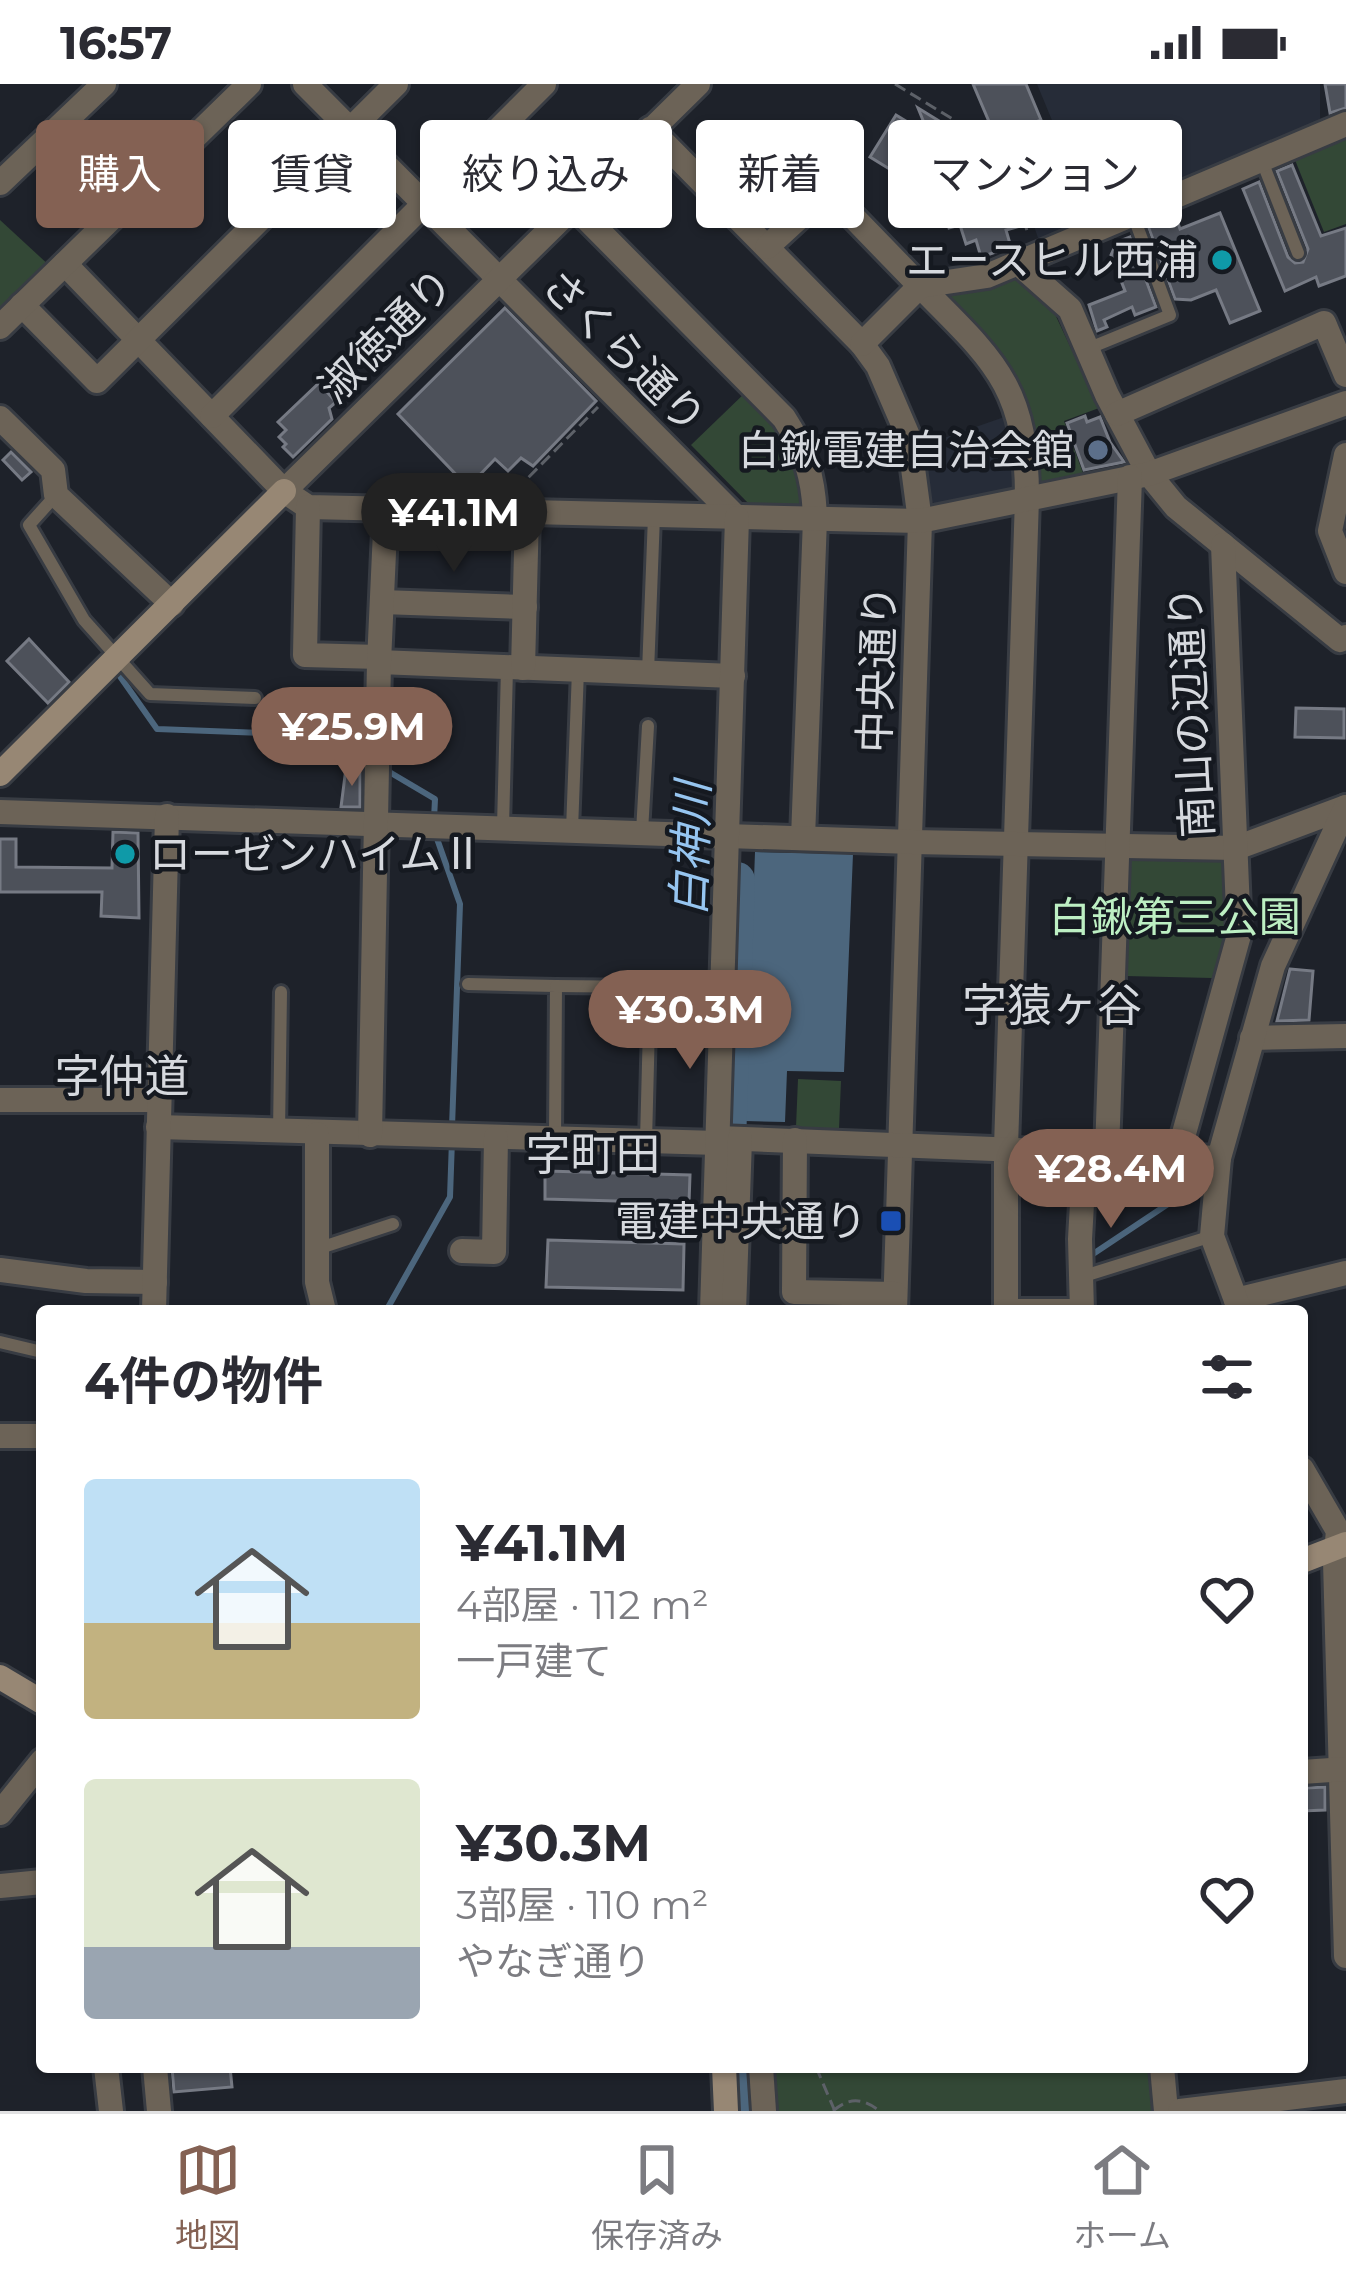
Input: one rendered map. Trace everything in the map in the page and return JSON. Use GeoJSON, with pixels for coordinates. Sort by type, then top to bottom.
{"type":"FeatureCollection","features":[{"type":"Feature","properties":{"kind":"street"},"geometry":{"type":"LineString","coordinates":[[0,183],[104,84]]}},
{"type":"Feature","properties":{"kind":"street"},"geometry":{"type":"LineString","coordinates":[[0,326],[249,84]]}},
{"type":"Feature","properties":{"kind":"street","name":"さくら通り"},"geometry":{"type":"LineString","coordinates":[[305,84],[340,120]]}},
{"type":"Feature","properties":{"kind":"street"},"geometry":{"type":"LineString","coordinates":[[360,120],[396,84]]}},
{"type":"Feature","properties":{"kind":"street"},"geometry":{"type":"LineString","coordinates":[[507,120],[544,84]]}},
{"type":"Feature","properties":{"kind":"street","name":"淑徳通り"},"geometry":{"type":"LineString","coordinates":[[660,120],[698,84]]}},
{"type":"Feature","properties":{"kind":"street"},"geometry":{"type":"LineString","coordinates":[[1182,194],[1346,124]]}},
{"type":"Feature","properties":{"kind":"street","name":"中央通り"},"geometry":{"type":"LineString","coordinates":[[672,151],[862,344],[902,414],[917,475],[920,521],[912,842],[895,1302]]}},
{"type":"Feature","properties":{"kind":"street","name":"さくら通り"},"geometry":{"type":"LineString","coordinates":[[396,176],[420,200]]}},
{"type":"Feature","properties":{"kind":"street"},"geometry":{"type":"LineString","coordinates":[[767,247],[828,191],[981,345],[1013,400],[1027,456],[1006,1148],[1006,1305]]}},
{"type":"Feature","properties":{"kind":"street"},"geometry":{"type":"LineString","coordinates":[[212,416],[420,206]]}},
{"type":"Feature","properties":{"kind":"street"},"geometry":{"type":"LineString","coordinates":[[22,305],[97,382],[252,228]]}},
{"type":"Feature","properties":{"kind":"street","name":"さくら通り"},"geometry":{"type":"LineString","coordinates":[[448,228],[737,518]]}},
{"type":"Feature","properties":{"kind":"street","name":"淑徳通り"},"geometry":{"type":"LineString","coordinates":[[284,491],[550,228]]}},
{"type":"Feature","properties":{"kind":"street"},"geometry":{"type":"LineString","coordinates":[[595,228],[784,418],[804,448],[814,485],[815,519],[803,838]]}},
{"type":"Feature","properties":{"kind":"street"},"geometry":{"type":"LineString","coordinates":[[862,344],[920,286],[987,275],[1102,228]]}},
{"type":"Feature","properties":{"kind":"street"},"geometry":{"type":"LineString","coordinates":[[1027,259],[1070,309],[1139,476],[1082,1305]]}},
{"type":"Feature","properties":{"kind":"street"},"geometry":{"type":"LineString","coordinates":[[65,264],[284,491],[308,507],[920,521],[1139,476],[1346,403]]}},
{"type":"Feature","properties":{"kind":"street"},"geometry":{"type":"LineString","coordinates":[[1117,414],[1324,323],[1346,374]]}},
{"type":"Feature","properties":{"kind":"street"},"geometry":{"type":"LineString","coordinates":[[0,418],[53,470],[56,495],[172,604]]}},
{"type":"Feature","properties":{"kind":"street"},"geometry":{"type":"LineString","coordinates":[[1346,454],[1339,516],[1330,531],[1346,572]]}},
{"type":"Feature","properties":{"kind":"street"},"geometry":{"type":"LineString","coordinates":[[1139,476],[1344,641]]}},
{"type":"Feature","properties":{"kind":"street"},"geometry":{"type":"LineString","coordinates":[[0,774],[284,491]]}},
{"type":"Feature","properties":{"kind":"street"},"geometry":{"type":"LineString","coordinates":[[308,507],[305,656],[733,676]]}},
{"type":"Feature","properties":{"kind":"street"},"geometry":{"type":"LineString","coordinates":[[370,1135],[386,509]]}},
{"type":"Feature","properties":{"kind":"street"},"geometry":{"type":"LineString","coordinates":[[515,668],[524,608],[527,513]]}},
{"type":"Feature","properties":{"kind":"street"},"geometry":{"type":"LineString","coordinates":[[713,1305],[727,1139],[736,836],[737,518]]}},
{"type":"Feature","properties":{"kind":"street","name":"南山の辺通り"},"geometry":{"type":"LineString","coordinates":[[1178,1154],[1239,934],[1223,545]]}},
{"type":"Feature","properties":{"kind":"street"},"geometry":{"type":"LineString","coordinates":[[382,602],[524,608]]}},
{"type":"Feature","properties":{"kind":"street"},"geometry":{"type":"LineString","coordinates":[[0,812],[1236,848],[1346,807]]}},
{"type":"Feature","properties":{"kind":"street"},"geometry":{"type":"LineString","coordinates":[[1346,807],[1273,967],[1219,1158],[1211,1236],[1238,1305],[1346,1273]]}},
{"type":"Feature","properties":{"kind":"street"},"geometry":{"type":"LineString","coordinates":[[154,1305],[166,816]]}},
{"type":"Feature","properties":{"kind":"street"},"geometry":{"type":"LineString","coordinates":[[1252,1038],[1346,1036]]}},
{"type":"Feature","properties":{"kind":"street"},"geometry":{"type":"LineString","coordinates":[[0,1100],[159,1100]]}},
{"type":"Feature","properties":{"kind":"street"},"geometry":{"type":"LineString","coordinates":[[158,1127],[496,1138],[795,1140],[1219,1158]]}},
{"type":"Feature","properties":{"kind":"street"},"geometry":{"type":"LineString","coordinates":[[317,1134],[317,1282],[323,1305]]}},
{"type":"Feature","properties":{"kind":"street"},"geometry":{"type":"LineString","coordinates":[[462,1251],[494,1252],[496,1138]]}},
{"type":"Feature","properties":{"kind":"street"},"geometry":{"type":"LineString","coordinates":[[727,1139],[734,1305]]}},
{"type":"Feature","properties":{"kind":"street"},"geometry":{"type":"LineString","coordinates":[[795,1140],[794,1292],[895,1302]]}},
{"type":"Feature","properties":{"kind":"street"},"geometry":{"type":"LineString","coordinates":[[0,1270],[86,1281],[155,1282]]}},
{"type":"Feature","properties":{"kind":"street"},"geometry":{"type":"LineString","coordinates":[[0,1436],[36,1436]]}},
{"type":"Feature","properties":{"kind":"street"},"geometry":{"type":"LineString","coordinates":[[1308,1479],[1338,1531],[1341,1546],[1346,1956]]}},
{"type":"Feature","properties":{"kind":"street"},"geometry":{"type":"LineString","coordinates":[[1308,1559],[1341,1546]]}},
{"type":"Feature","properties":{"kind":"street"},"geometry":{"type":"LineString","coordinates":[[0,1677],[36,1698]]}},
{"type":"Feature","properties":{"kind":"street"},"geometry":{"type":"LineString","coordinates":[[0,1814],[36,1769]]}},
{"type":"Feature","properties":{"kind":"street"},"geometry":{"type":"LineString","coordinates":[[1308,1772],[1344,1769]]}},
{"type":"Feature","properties":{"kind":"street"},"geometry":{"type":"LineString","coordinates":[[0,1886],[36,1883]]}},
{"type":"Feature","properties":{"kind":"street"},"geometry":{"type":"LineString","coordinates":[[107,2073],[111,2111]]}},
{"type":"Feature","properties":{"kind":"street"},"geometry":{"type":"LineString","coordinates":[[155,2073],[159,2111]]}},
{"type":"Feature","properties":{"kind":"street"},"geometry":{"type":"LineString","coordinates":[[724,2073],[727,2111]]}},
{"type":"Feature","properties":{"kind":"street"},"geometry":{"type":"LineString","coordinates":[[761,2073],[764,2111]]}},
{"type":"Feature","properties":{"kind":"street"},"geometry":{"type":"LineString","coordinates":[[1163,2073],[1166,2111]]}},
{"type":"Feature","properties":{"kind":"street"},"geometry":{"type":"LineString","coordinates":[[1180,2111],[1346,2091]]}},
{"type":"Feature","properties":{"kind":"lane"},"geometry":{"type":"LineString","coordinates":[[1262,161],[1298,253]]}},
{"type":"Feature","properties":{"kind":"lane"},"geometry":{"type":"LineString","coordinates":[[1087,349],[1170,314],[1138,228]]}},
{"type":"Feature","properties":{"kind":"lane"},"geometry":{"type":"LineString","coordinates":[[56,495],[29,525],[84,620],[150,694],[255,698]]}},
{"type":"Feature","properties":{"kind":"lane"},"geometry":{"type":"LineString","coordinates":[[648,673],[654,516]]}},
{"type":"Feature","properties":{"kind":"lane"},"geometry":{"type":"LineString","coordinates":[[503,827],[515,668]]}},
{"type":"Feature","properties":{"kind":"lane"},"geometry":{"type":"LineString","coordinates":[[572,830],[578,670]]}},
{"type":"Feature","properties":{"kind":"lane"},"geometry":{"type":"LineString","coordinates":[[642,832],[648,726]]}},
{"type":"Feature","properties":{"kind":"lane"},"geometry":{"type":"LineString","coordinates":[[468,983],[650,987],[646,1141]]}},
{"type":"Feature","properties":{"kind":"lane"},"geometry":{"type":"LineString","coordinates":[[555,1139],[556,986]]}},
{"type":"Feature","properties":{"kind":"lane"},"geometry":{"type":"LineString","coordinates":[[279,1132],[281,992]]}},
{"type":"Feature","properties":{"kind":"lane"},"geometry":{"type":"LineString","coordinates":[[317,1249],[393,1224]]}},
{"type":"Feature","properties":{"kind":"lane"},"geometry":{"type":"LineString","coordinates":[[1081,1277],[1211,1236]]}},
{"type":"Feature","properties":{"kind":"lane"},"geometry":{"type":"LineString","coordinates":[[0,1342],[36,1351]]}},
{"type":"Feature","properties":{"kind":"path"},"geometry":{"type":"LineString","coordinates":[[895,84],[1002,149],[1027,259]]}},
{"type":"Feature","properties":{"kind":"path"},"geometry":{"type":"LineString","coordinates":[[496,512],[611,393]]}},
{"type":"Feature","properties":{"kind":"path"},"geometry":{"type":"LineString","coordinates":[[818,2073],[834,2111],[852,2100],[867,2102],[880,2111]]}},
{"type":"Feature","properties":{"kind":"path"},"geometry":{"type":"LineString","coordinates":[[852,2100],[860,2111]]}},
{"type":"Feature","properties":{"kind":"shaded area"},"geometry":{"type":"Polygon","coordinates":[[[1037,84],[1320,84],[1320,125],[1182,182],[1182,120],[1052,120],[1037,84]]]}},
{"type":"Feature","properties":{"kind":"shaded area"},"geometry":{"type":"Polygon","coordinates":[[[1035,228],[1070,228],[1039,241],[1035,228]]]}},
{"type":"Feature","properties":{"kind":"shaded area"},"geometry":{"type":"Polygon","coordinates":[[[1010,415],[1020,483],[1010,491],[938,506],[931,501],[924,445],[1010,415]]]}},
{"type":"Feature","properties":{"kind":"green space"},"geometry":{"type":"Polygon","coordinates":[[[1346,133],[1346,224],[1324,232],[1293,155],[1346,133]]]}},
{"type":"Feature","properties":{"kind":"green space"},"geometry":{"type":"Polygon","coordinates":[[[0,220],[52,268],[0,319],[0,220]]]}},
{"type":"Feature","properties":{"kind":"green space"},"geometry":{"type":"Polygon","coordinates":[[[1008,269],[1054,312],[1099,408],[1064,421],[1084,476],[1041,484],[1033,479],[1033,454],[942,298],[947,286],[1008,269]]]}},
{"type":"Feature","properties":{"kind":"green space"},"geometry":{"type":"Polygon","coordinates":[[[747,391],[796,452],[806,498],[802,505],[749,504],[691,445],[747,391]]]}},
{"type":"Feature","properties":{"kind":"green space","name":"白鍬第三公園"},"geometry":{"type":"Polygon","coordinates":[[[1125,855],[1225,857],[1225,937],[1212,978],[1125,976],[1125,855]]]}},
{"type":"Feature","properties":{"kind":"green space"},"geometry":{"type":"Polygon","coordinates":[[[798,1079],[841,1081],[839,1129],[796,1127],[798,1079]]]}},
{"type":"Feature","properties":{"kind":"green space"},"geometry":{"type":"Polygon","coordinates":[[[771,2073],[1153,2073],[1156,2111],[774,2111],[771,2073]]]}},
{"type":"Feature","properties":{"kind":"water"},"geometry":{"type":"Polygon","coordinates":[[[755,852],[853,854],[844,1072],[787,1071],[785,1122],[745,1121],[755,852]]]}},
{"type":"Feature","properties":{"kind":"building"},"geometry":{"type":"Polygon","coordinates":[[[973,84],[1026,84],[1041,120],[988,120],[973,84]]]}},
{"type":"Feature","properties":{"kind":"building"},"geometry":{"type":"Polygon","coordinates":[[[1325,84],[1346,84],[1346,108],[1330,113],[1325,84]]]}},
{"type":"Feature","properties":{"kind":"building"},"geometry":{"type":"Polygon","coordinates":[[[888,128],[888,168],[870,157],[888,128]]]}},
{"type":"Feature","properties":{"kind":"building"},"geometry":{"type":"Polygon","coordinates":[[[1292,165],[1321,236],[1346,228],[1346,276],[1319,286],[1316,277],[1285,291],[1243,189],[1259,182],[1288,257],[1303,262],[1308,249],[1277,171],[1292,165]]]}},
{"type":"Feature","properties":{"kind":"building"},"geometry":{"type":"Polygon","coordinates":[[[1220,213],[1260,311],[1230,323],[1216,290],[1191,300],[1175,299],[1149,228],[1180,229],[1220,213]]]}},
{"type":"Feature","properties":{"kind":"building"},"geometry":{"type":"Polygon","coordinates":[[[961,228],[1013,228],[1006,230],[1011,247],[981,257],[976,240],[966,244],[961,228]]]}},
{"type":"Feature","properties":{"kind":"building"},"geometry":{"type":"Polygon","coordinates":[[[1130,237],[1156,307],[1135,315],[1132,307],[1104,320],[1107,327],[1097,331],[1089,305],[1125,291],[1111,255],[1117,242],[1130,237]]]}},
{"type":"Feature","properties":{"kind":"building"},"geometry":{"type":"Polygon","coordinates":[[[505,308],[596,401],[533,466],[521,458],[508,471],[495,459],[468,487],[398,414],[505,308]]]}},
{"type":"Feature","properties":{"kind":"building"},"geometry":{"type":"Polygon","coordinates":[[[319,383],[336,402],[329,408],[332,419],[293,457],[283,447],[286,444],[279,437],[286,430],[278,422],[319,383]]]}},
{"type":"Feature","properties":{"kind":"building"},"geometry":{"type":"Polygon","coordinates":[[[1085,416],[1087,422],[1100,417],[1124,462],[1084,470],[1067,423],[1085,416]]]}},
{"type":"Feature","properties":{"kind":"building"},"geometry":{"type":"Polygon","coordinates":[[[11,452],[31,472],[22,480],[3,460],[11,452]]]}},
{"type":"Feature","properties":{"kind":"building"},"geometry":{"type":"Polygon","coordinates":[[[29,639],[69,682],[48,703],[7,661],[29,639]]]}},
{"type":"Feature","properties":{"kind":"building"},"geometry":{"type":"Polygon","coordinates":[[[1296,708],[1344,709],[1344,738],[1295,737],[1296,708]]]}},
{"type":"Feature","properties":{"kind":"building"},"geometry":{"type":"Polygon","coordinates":[[[346,768],[360,770],[360,807],[341,807],[346,768]]]}},
{"type":"Feature","properties":{"kind":"building"},"geometry":{"type":"Polygon","coordinates":[[[113,832],[138,833],[139,918],[101,916],[102,892],[0,892],[0,839],[16,839],[16,867],[112,868],[113,832]]]}},
{"type":"Feature","properties":{"kind":"building"},"geometry":{"type":"Polygon","coordinates":[[[1290,969],[1313,971],[1309,1020],[1277,1021],[1290,969]]]}},
{"type":"Feature","properties":{"kind":"building"},"geometry":{"type":"Polygon","coordinates":[[[545,1171],[690,1175],[689,1203],[545,1199],[545,1171]]]}},
{"type":"Feature","properties":{"kind":"building"},"geometry":{"type":"Polygon","coordinates":[[[548,1240],[684,1244],[683,1290],[546,1287],[548,1240]]]}},
{"type":"Feature","properties":{"kind":"building"},"geometry":{"type":"Polygon","coordinates":[[[1325,1787],[1325,1810],[1308,1811],[1308,1788],[1325,1787]]]}},
{"type":"Feature","properties":{"kind":"building"},"geometry":{"type":"Polygon","coordinates":[[[172,2073],[231,2073],[232,2087],[174,2092],[172,2073]]]}},
{"type":"Feature","properties":{"kind":"waterway"},"geometry":{"type":"LineString","coordinates":[[119,675],[157,729],[317,735],[369,762]]}},
{"type":"Feature","properties":{"kind":"waterway"},"geometry":{"type":"LineString","coordinates":[[386,770],[435,799],[434,819]]}},
{"type":"Feature","properties":{"kind":"waterway"},"geometry":{"type":"LineString","coordinates":[[435,833],[460,904],[452,1127]]}},
{"type":"Feature","properties":{"kind":"waterway","name":"白神川"},"geometry":{"type":"LineString","coordinates":[[727,1172],[737,880]]}},
{"type":"Feature","properties":{"kind":"waterway"},"geometry":{"type":"LineString","coordinates":[[389,1305],[450,1197],[452,1140]]}},
{"type":"Feature","properties":{"kind":"waterway"},"geometry":{"type":"LineString","coordinates":[[1090,1256],[1174,1200],[1184,1164]]}},
{"type":"Feature","properties":{"kind":"waterway","name":"白神川"},"geometry":{"type":"LineString","coordinates":[[740,2073],[744,2111]]}},
{"type":"Feature","properties":{"kind":"place","name":"エースヒル西浦"},"geometry":{"type":"Point","coordinates":[1222,260]}},
{"type":"Feature","properties":{"kind":"place","name":"白鍬電建自治会館"},"geometry":{"type":"Point","coordinates":[1098,450]}},
{"type":"Feature","properties":{"kind":"place","name":"ローゼンハイムⅡ"},"geometry":{"type":"Point","coordinates":[125,854]}},
{"type":"Feature","properties":{"kind":"place","name":"電建中央通り"},"geometry":{"type":"Point","coordinates":[891,1221]}},
{"type":"Feature","properties":{"kind":"district","name":"字猿ヶ谷"},"geometry":{"type":"Point","coordinates":[1052,1004]}},
{"type":"Feature","properties":{"kind":"district","name":"字仲道"},"geometry":{"type":"Point","coordinates":[122,1075]}},
{"type":"Feature","properties":{"kind":"district","name":"字町田"},"geometry":{"type":"Point","coordinates":[593,1153]}}]}
